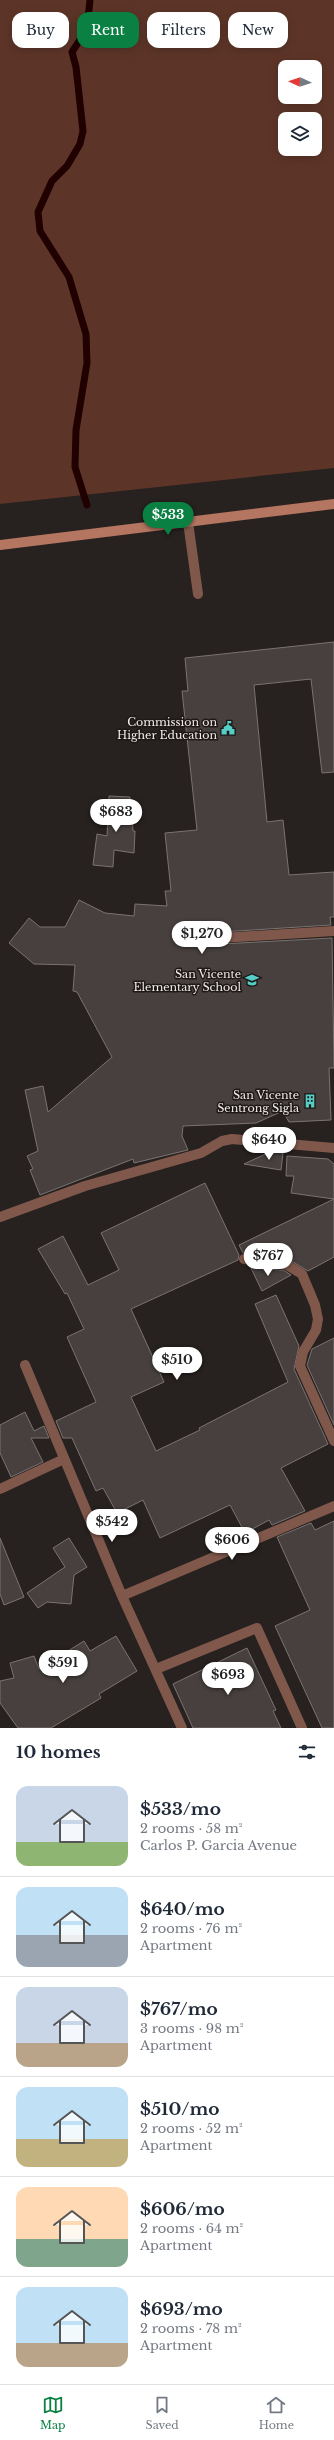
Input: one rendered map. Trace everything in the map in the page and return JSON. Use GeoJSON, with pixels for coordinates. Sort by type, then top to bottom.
{"type":"FeatureCollection","features":[{"type":"Feature","properties":{"kind":"main road"},"geometry":{"type":"LineString","coordinates":[[0,545],[334,504]]}},
{"type":"Feature","properties":{"kind":"street"},"geometry":{"type":"LineString","coordinates":[[188,522],[198,594]]}},
{"type":"Feature","properties":{"kind":"street"},"geometry":{"type":"LineString","coordinates":[[221,938],[334,930]]}},
{"type":"Feature","properties":{"kind":"street"},"geometry":{"type":"LineString","coordinates":[[0,1217],[85,1186],[201,1153],[222,1141],[232,1139],[334,1148]]}},
{"type":"Feature","properties":{"kind":"street"},"geometry":{"type":"LineString","coordinates":[[244,1259],[287,1265],[302,1274],[316,1305],[318,1318],[316,1330],[303,1352],[300,1366],[334,1441]]}},
{"type":"Feature","properties":{"kind":"street"},"geometry":{"type":"LineString","coordinates":[[25,1365],[122,1596],[182,1728]]}},
{"type":"Feature","properties":{"kind":"street"},"geometry":{"type":"LineString","coordinates":[[0,1489],[64,1460]]}},
{"type":"Feature","properties":{"kind":"street"},"geometry":{"type":"LineString","coordinates":[[122,1596],[334,1506]]}},
{"type":"Feature","properties":{"kind":"street"},"geometry":{"type":"LineString","coordinates":[[156,1669],[257,1628],[302,1728]]}},
{"type":"Feature","properties":{"kind":"shaded area"},"geometry":{"type":"Polygon","coordinates":[[[0,0],[334,0],[334,468],[0,504],[0,0]]]}},
{"type":"Feature","properties":{"kind":"building"},"geometry":{"type":"Polygon","coordinates":[[[334,642],[334,772],[322,773],[311,679],[254,685],[267,822],[283,820],[289,875],[334,872],[334,917],[330,917],[331,925],[221,932],[215,938],[216,942],[221,944],[332,938],[334,1068],[329,1068],[331,1120],[289,1122],[283,1111],[256,1123],[183,1126],[182,1136],[188,1150],[134,1163],[133,1159],[40,1195],[30,1170],[33,1169],[27,1156],[38,1151],[25,1090],[43,1086],[48,1112],[112,1057],[77,992],[73,991],[75,965],[34,964],[9,943],[29,918],[40,927],[65,927],[79,900],[105,913],[134,916],[135,904],[167,906],[165,891],[171,891],[165,833],[197,830],[182,691],[188,691],[185,658],[334,642]]]}},
{"type":"Feature","properties":{"kind":"building"},"geometry":{"type":"Polygon","coordinates":[[[109,796],[130,797],[129,816],[132,816],[133,831],[135,831],[134,853],[114,850],[113,867],[93,865],[97,834],[107,836],[109,796]]]}},
{"type":"Feature","properties":{"kind":"building"},"geometry":{"type":"Polygon","coordinates":[[[272,1151],[283,1153],[281,1170],[244,1164],[272,1151]]]}},
{"type":"Feature","properties":{"kind":"building"},"geometry":{"type":"Polygon","coordinates":[[[287,1156],[328,1159],[334,1164],[334,1199],[291,1193],[294,1176],[286,1176],[287,1156]]]}},
{"type":"Feature","properties":{"kind":"building"},"geometry":{"type":"Polygon","coordinates":[[[205,1183],[239,1255],[238,1260],[131,1309],[164,1382],[131,1397],[156,1451],[200,1430],[199,1428],[288,1382],[255,1304],[276,1295],[299,1346],[294,1369],[328,1444],[281,1468],[305,1511],[272,1525],[269,1520],[245,1533],[230,1505],[160,1538],[143,1500],[117,1513],[103,1488],[96,1491],[72,1438],[63,1438],[56,1421],[96,1402],[67,1337],[84,1329],[67,1293],[65,1294],[38,1249],[63,1236],[88,1285],[119,1270],[101,1233],[205,1183]]]}},
{"type":"Feature","properties":{"kind":"building"},"geometry":{"type":"Polygon","coordinates":[[[334,1199],[334,1257],[308,1271],[288,1259],[243,1253],[239,1245],[334,1199]]]}},
{"type":"Feature","properties":{"kind":"building"},"geometry":{"type":"Polygon","coordinates":[[[250,1266],[285,1271],[291,1275],[262,1291],[250,1266]]]}},
{"type":"Feature","properties":{"kind":"building"},"geometry":{"type":"Polygon","coordinates":[[[334,1338],[334,1425],[307,1365],[312,1349],[334,1338]]]}},
{"type":"Feature","properties":{"kind":"building"},"geometry":{"type":"Polygon","coordinates":[[[25,1412],[34,1431],[44,1426],[49,1438],[31,1438],[43,1462],[11,1477],[0,1453],[0,1425],[25,1412]]]}},
{"type":"Feature","properties":{"kind":"building"},"geometry":{"type":"Polygon","coordinates":[[[334,1521],[334,1728],[322,1728],[275,1626],[310,1610],[277,1537],[311,1523],[315,1530],[334,1521]]]}},
{"type":"Feature","properties":{"kind":"building"},"geometry":{"type":"Polygon","coordinates":[[[0,1538],[24,1597],[4,1605],[0,1594],[0,1538]]]}},
{"type":"Feature","properties":{"kind":"building"},"geometry":{"type":"Polygon","coordinates":[[[69,1538],[87,1567],[74,1575],[71,1604],[47,1602],[38,1608],[27,1593],[65,1567],[53,1548],[69,1538]]]}},
{"type":"Feature","properties":{"kind":"building"},"geometry":{"type":"Polygon","coordinates":[[[116,1636],[137,1671],[99,1694],[101,1698],[51,1728],[18,1728],[0,1703],[0,1681],[14,1678],[10,1663],[34,1656],[39,1669],[84,1641],[90,1651],[116,1636]]]}},
{"type":"Feature","properties":{"kind":"building"},"geometry":{"type":"Polygon","coordinates":[[[247,1648],[276,1710],[273,1711],[281,1728],[193,1728],[173,1684],[247,1648]]]}},
{"type":"Feature","properties":{"kind":"waterway"},"geometry":{"type":"LineString","coordinates":[[87,505],[75,467],[76,430],[87,363],[86,334],[69,277],[40,231],[38,212],[52,181],[67,166],[80,144],[83,131],[76,67],[72,52],[87,29],[90,0]]}},
{"type":"Feature","properties":{"kind":"place","name":"Commission on Higher Education"},"geometry":{"type":"Point","coordinates":[228,728]}},
{"type":"Feature","properties":{"kind":"place","name":"San Vicente Elementary School"},"geometry":{"type":"Point","coordinates":[252,980]}},
{"type":"Feature","properties":{"kind":"place","name":"San Vicente Sentrong Sigla"},"geometry":{"type":"Point","coordinates":[310,1101]}}]}
